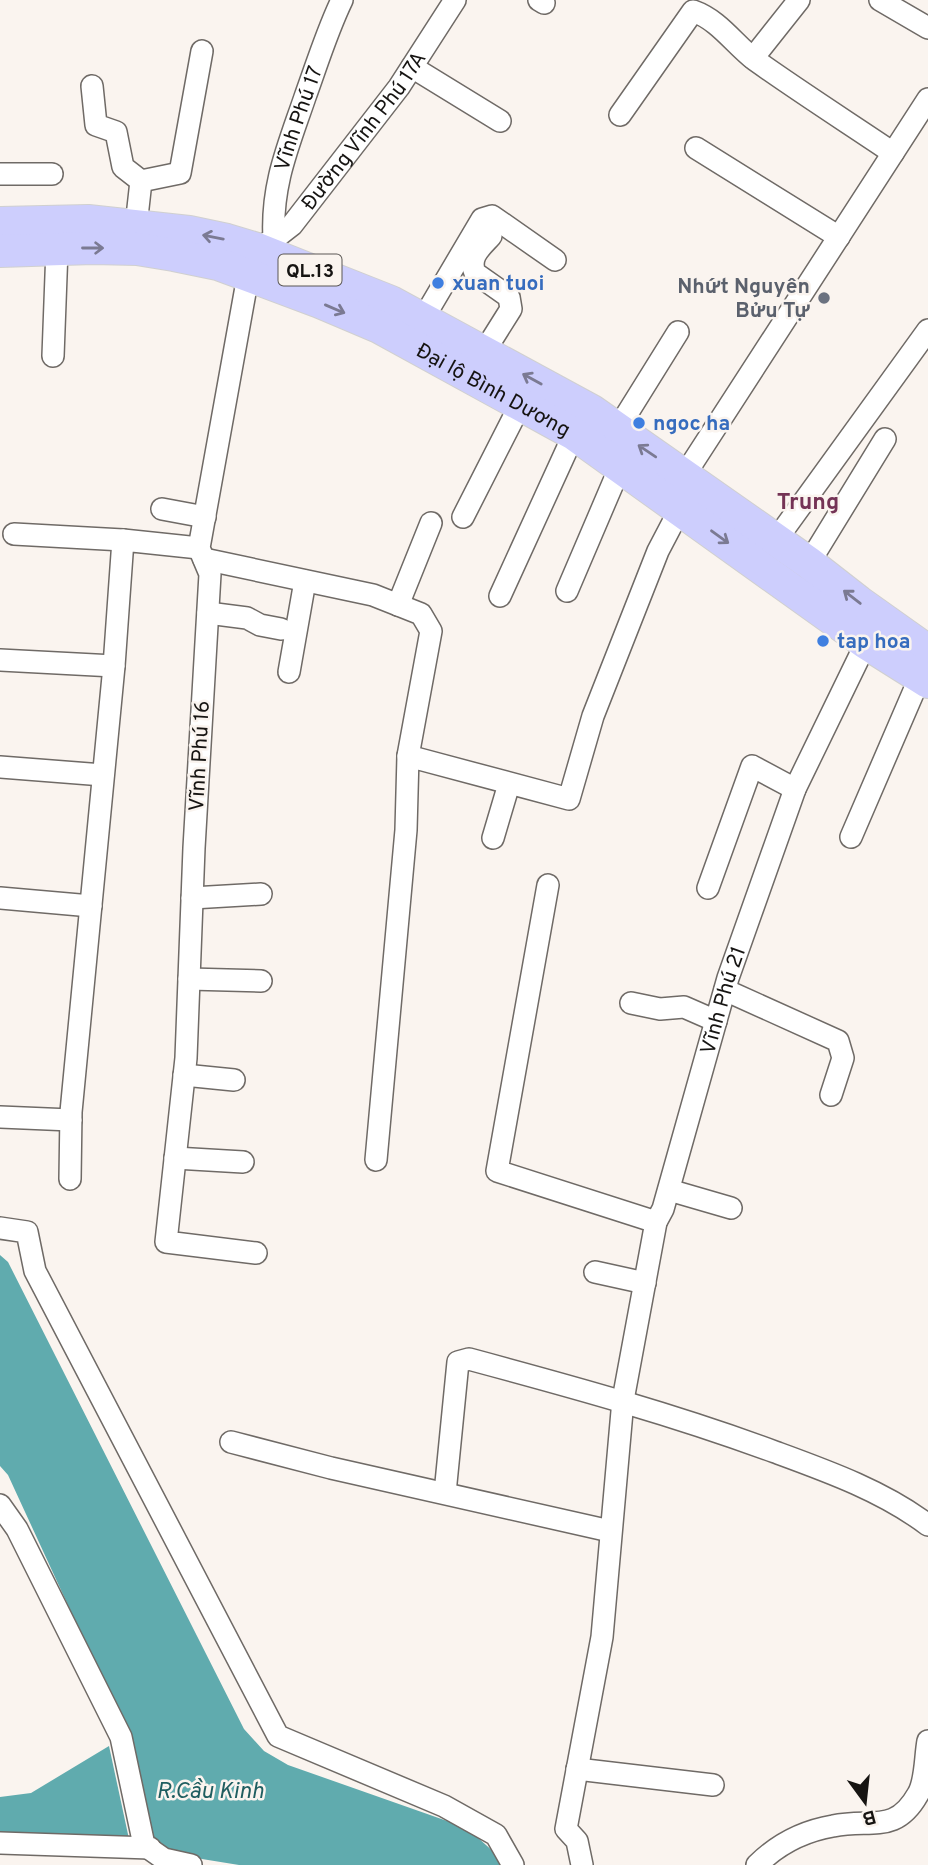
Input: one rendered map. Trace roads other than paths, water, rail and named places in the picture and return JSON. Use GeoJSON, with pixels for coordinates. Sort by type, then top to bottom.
{"type":"FeatureCollection","features":[{"type":"Feature","properties":{"kind":"highway","name":"Đại lộ Bình Dương"},"geometry":{"type":"LineString","coordinates":[[0,223],[88,221],[188,232],[391,302],[592,411],[810,563],[873,630]]}},
{"type":"Feature","properties":{"kind":"highway","name":"Đại lộ Bình Dương"},"geometry":{"type":"LineString","coordinates":[[0,251],[137,249],[218,264],[260,255]]}},
{"type":"Feature","properties":{"kind":"highway","name":"Đại lộ Bình Dương"},"geometry":{"type":"LineString","coordinates":[[260,255],[320,302],[379,327],[574,434],[680,509],[873,630],[925,670]]}},
{"type":"Feature","properties":{"kind":"street","name":"Vĩnh Phú 17"},"geometry":{"type":"LineString","coordinates":[[260,255],[280,171],[329,27],[342,0]]}},
{"type":"Feature","properties":{"kind":"street","name":"Đường Vĩnh Phú 17A"},"geometry":{"type":"LineString","coordinates":[[260,255],[292,225],[412,67],[455,0]]}},
{"type":"Feature","properties":{"kind":"street"},"geometry":{"type":"LineString","coordinates":[[753,58],[799,0]]}},
{"type":"Feature","properties":{"kind":"street"},"geometry":{"type":"LineString","coordinates":[[880,0],[928,28]]}},
{"type":"Feature","properties":{"kind":"street"},"geometry":{"type":"LineString","coordinates":[[620,115],[692,11],[702,14],[753,58],[893,153]]}},
{"type":"Feature","properties":{"kind":"street"},"geometry":{"type":"LineString","coordinates":[[92,86],[96,125],[116,132],[123,167],[141,181],[180,173],[202,51]]}},
{"type":"Feature","properties":{"kind":"street"},"geometry":{"type":"LineString","coordinates":[[412,67],[500,121]]}},
{"type":"Feature","properties":{"kind":"street"},"geometry":{"type":"LineString","coordinates":[[684,476],[928,99]]}},
{"type":"Feature","properties":{"kind":"street"},"geometry":{"type":"LineString","coordinates":[[696,148],[839,237]]}},
{"type":"Feature","properties":{"kind":"street"},"geometry":{"type":"LineString","coordinates":[[0,174],[52,174]]}},
{"type":"Feature","properties":{"kind":"street"},"geometry":{"type":"LineString","coordinates":[[136,226],[141,181]]}},
{"type":"Feature","properties":{"kind":"street"},"geometry":{"type":"LineString","coordinates":[[423,319],[482,219],[492,216],[555,260]]}},
{"type":"Feature","properties":{"kind":"street"},"geometry":{"type":"LineString","coordinates":[[484,352],[511,309],[509,297],[475,273],[472,267],[474,257],[491,236]]}},
{"type":"Feature","properties":{"kind":"street"},"geometry":{"type":"LineString","coordinates":[[53,356],[57,249]]}},
{"type":"Feature","properties":{"kind":"street","name":"Vĩnh Phú 16"},"geometry":{"type":"LineString","coordinates":[[256,1253],[166,1241],[184,1075],[210,574],[202,554],[205,517],[260,255]]}},
{"type":"Feature","properties":{"kind":"street"},"geometry":{"type":"LineString","coordinates":[[776,540],[928,330]]}},
{"type":"Feature","properties":{"kind":"street"},"geometry":{"type":"LineString","coordinates":[[617,430],[678,332]]}},
{"type":"Feature","properties":{"kind":"street"},"geometry":{"type":"LineString","coordinates":[[463,517],[520,405]]}},
{"type":"Feature","properties":{"kind":"street"},"geometry":{"type":"LineString","coordinates":[[500,596],[574,434]]}},
{"type":"Feature","properties":{"kind":"street"},"geometry":{"type":"LineString","coordinates":[[810,563],[885,439]]}},
{"type":"Feature","properties":{"kind":"street"},"geometry":{"type":"LineString","coordinates":[[568,591],[620,467]]}},
{"type":"Feature","properties":{"kind":"street"},"geometry":{"type":"LineString","coordinates":[[162,509],[205,517]]}},
{"type":"Feature","properties":{"kind":"street"},"geometry":{"type":"LineString","coordinates":[[408,756],[509,783],[568,805],[593,716],[658,551],[680,509]]}},
{"type":"Feature","properties":{"kind":"street"},"geometry":{"type":"LineString","coordinates":[[398,605],[431,523]]}},
{"type":"Feature","properties":{"kind":"street"},"geometry":{"type":"LineString","coordinates":[[14,534],[123,540],[202,554],[373,595],[421,614],[431,631],[408,756],[406,830],[376,1160]]}},
{"type":"Feature","properties":{"kind":"street"},"geometry":{"type":"LineString","coordinates":[[70,1179],[71,1120],[114,666],[123,540]]}},
{"type":"Feature","properties":{"kind":"street"},"geometry":{"type":"LineString","coordinates":[[289,672],[305,580]]}},
{"type":"Feature","properties":{"kind":"street"},"geometry":{"type":"LineString","coordinates":[[208,613],[247,618],[260,625],[281,629]]}},
{"type":"Feature","properties":{"kind":"street","name":"Vĩnh Phú 21"},"geometry":{"type":"LineString","coordinates":[[582,1865],[577,1841],[566,1829],[602,1637],[623,1400],[656,1222],[669,1189],[725,990],[794,789],[873,630]]}},
{"type":"Feature","properties":{"kind":"street"},"geometry":{"type":"LineString","coordinates":[[0,660],[114,666]]}},
{"type":"Feature","properties":{"kind":"street"},"geometry":{"type":"LineString","coordinates":[[851,837],[925,670]]}},
{"type":"Feature","properties":{"kind":"street"},"geometry":{"type":"LineString","coordinates":[[708,888],[752,766],[794,789]]}},
{"type":"Feature","properties":{"kind":"street"},"geometry":{"type":"LineString","coordinates":[[0,767],[103,775]]}},
{"type":"Feature","properties":{"kind":"street"},"geometry":{"type":"LineString","coordinates":[[493,838],[509,783]]}},
{"type":"Feature","properties":{"kind":"street"},"geometry":{"type":"LineString","coordinates":[[548,886],[497,1171],[656,1222]]}},
{"type":"Feature","properties":{"kind":"street"},"geometry":{"type":"LineString","coordinates":[[192,898],[261,894]]}},
{"type":"Feature","properties":{"kind":"street"},"geometry":{"type":"LineString","coordinates":[[0,898],[91,906]]}},
{"type":"Feature","properties":{"kind":"street"},"geometry":{"type":"LineString","coordinates":[[189,979],[261,981]]}},
{"type":"Feature","properties":{"kind":"street"},"geometry":{"type":"LineString","coordinates":[[725,990],[838,1041],[843,1058],[831,1095]]}},
{"type":"Feature","properties":{"kind":"street"},"geometry":{"type":"LineString","coordinates":[[631,1003],[660,1009],[684,1007],[716,1021]]}},
{"type":"Feature","properties":{"kind":"street"},"geometry":{"type":"LineString","coordinates":[[184,1075],[234,1080]]}},
{"type":"Feature","properties":{"kind":"street"},"geometry":{"type":"LineString","coordinates":[[0,1117],[71,1120]]}},
{"type":"Feature","properties":{"kind":"street"},"geometry":{"type":"LineString","coordinates":[[175,1157],[243,1162]]}},
{"type":"Feature","properties":{"kind":"street"},"geometry":{"type":"LineString","coordinates":[[669,1189],[731,1208]]}},
{"type":"Feature","properties":{"kind":"street"},"geometry":{"type":"LineString","coordinates":[[0,1228],[27,1233],[35,1271],[278,1736],[444,1806],[496,1835],[513,1865]]}},
{"type":"Feature","properties":{"kind":"street"},"geometry":{"type":"LineString","coordinates":[[595,1272],[645,1283]]}},
{"type":"Feature","properties":{"kind":"street"},"geometry":{"type":"LineString","coordinates":[[445,1493],[458,1362],[470,1359],[623,1400],[718,1431],[809,1465],[878,1495],[928,1525]]}},
{"type":"Feature","properties":{"kind":"street"},"geometry":{"type":"LineString","coordinates":[[231,1443],[610,1531]]}},
{"type":"Feature","properties":{"kind":"street"},"geometry":{"type":"LineString","coordinates":[[0,1505],[17,1528],[121,1737],[147,1847]]}},
{"type":"Feature","properties":{"kind":"street"},"geometry":{"type":"LineString","coordinates":[[757,1865],[770,1852],[813,1831],[834,1825],[888,1822],[901,1817],[924,1793],[928,1741]]}},
{"type":"Feature","properties":{"kind":"street"},"geometry":{"type":"LineString","coordinates":[[577,1769],[713,1785]]}},
{"type":"Feature","properties":{"kind":"street"},"geometry":{"type":"LineString","coordinates":[[0,1843],[147,1847],[164,1859],[191,1865]]}},
{"type":"Feature","properties":{"kind":"water","name":"R.Cầu Kinh"},"geometry":{"type":"Polygon","coordinates":[[[0,1255],[8,1262],[244,1729],[264,1751],[288,1765],[450,1822],[476,1836],[496,1854],[503,1865],[239,1865],[165,1853],[150,1832],[131,1742],[8,1475],[0,1466],[0,1255]]]}},
{"type":"Feature","properties":{"kind":"water","name":"R.Cầu Kinh"},"geometry":{"type":"Polygon","coordinates":[[[109,1746],[129,1839],[0,1839],[0,1797],[31,1793],[109,1746]]]}},
{"type":"Feature","properties":{"kind":"place","name":"xuan tuoi"},"geometry":{"type":"Point","coordinates":[438,283]}},
{"type":"Feature","properties":{"kind":"place","name":"Nhứt Nguyên Bửu Tự"},"geometry":{"type":"Point","coordinates":[824,298]}},
{"type":"Feature","properties":{"kind":"place","name":"ngoc ha"},"geometry":{"type":"Point","coordinates":[639,423]}},
{"type":"Feature","properties":{"kind":"place","name":"tap hoa"},"geometry":{"type":"Point","coordinates":[823,641]}},
{"type":"Feature","properties":{"kind":"district","name":"Trung"},"geometry":{"type":"Point","coordinates":[808,501]}}]}
